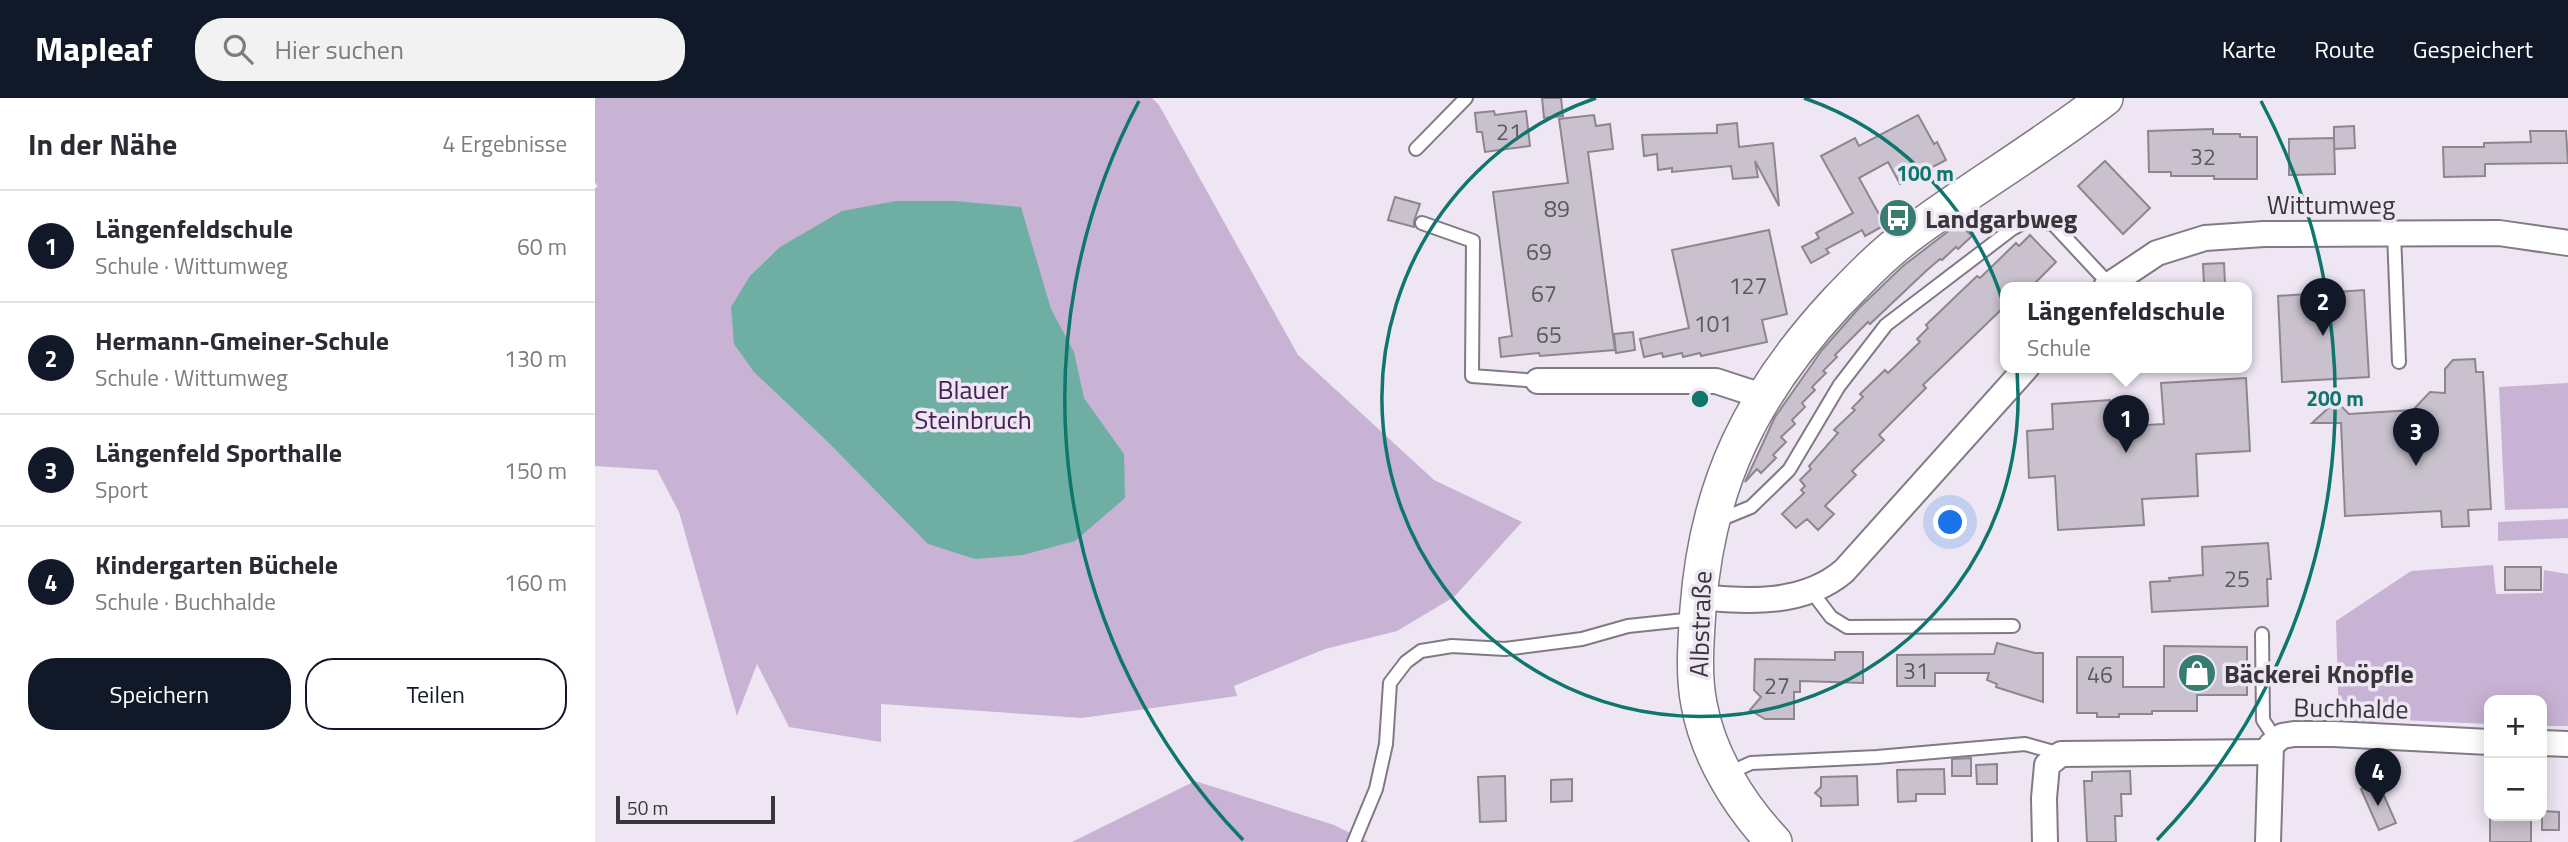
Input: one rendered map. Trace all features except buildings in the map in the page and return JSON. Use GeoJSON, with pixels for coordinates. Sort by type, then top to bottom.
{"type":"FeatureCollection","features":[{"type":"Feature","properties":{"kind":"street","name":"Albstraße"},"geometry":{"type":"LineString","coordinates":[[1774,842],[1744,805],[1725,775],[1704,728],[1699,702],[1698,608],[1703,555],[1722,482],[1762,396],[1807,335],[1859,279],[1908,236],[2056,136],[2105,98]]}},
{"type":"Feature","properties":{"kind":"street","name":"Wittumweg"},"geometry":{"type":"LineString","coordinates":[[2113,282],[2157,253],[2205,238],[2263,234],[2499,233],[2568,243]]}},
{"type":"Feature","properties":{"kind":"street"},"geometry":{"type":"LineString","coordinates":[[1698,608],[1727,600],[1781,599],[1812,592],[1830,583],[1844,571],[2022,373]]}},
{"type":"Feature","properties":{"kind":"street"},"geometry":{"type":"LineString","coordinates":[[1538,382],[1716,382],[1762,396]]}},
{"type":"Feature","properties":{"kind":"street","name":"Buchhalde"},"geometry":{"type":"LineString","coordinates":[[2268,842],[2273,746],[2282,736],[2334,734],[2484,742]]}},
{"type":"Feature","properties":{"kind":"street"},"geometry":{"type":"LineString","coordinates":[[2547,743],[2568,744]]}},
{"type":"Feature","properties":{"kind":"street"},"geometry":{"type":"LineString","coordinates":[[2045,842],[2044,797],[2047,765],[2061,754],[2273,746]]}},
{"type":"Feature","properties":{"kind":"lane"},"geometry":{"type":"LineString","coordinates":[[1416,149],[1466,98]]}},
{"type":"Feature","properties":{"kind":"lane"},"geometry":{"type":"LineString","coordinates":[[1713,513],[1729,516],[1751,507],[1789,470],[1839,386],[1886,325],[2012,229],[2026,221],[2054,225],[2104,282]]}},
{"type":"Feature","properties":{"kind":"lane"},"geometry":{"type":"LineString","coordinates":[[1422,223],[1473,241],[1472,376],[1538,382]]}},
{"type":"Feature","properties":{"kind":"lane"},"geometry":{"type":"LineString","coordinates":[[2394,233],[2399,362]]}},
{"type":"Feature","properties":{"kind":"lane"},"geometry":{"type":"LineString","coordinates":[[1812,592],[1831,617],[1847,627],[2013,625]]}},
{"type":"Feature","properties":{"kind":"lane"},"geometry":{"type":"LineString","coordinates":[[1354,842],[1376,789],[1386,744],[1390,683],[1406,662],[1421,651],[1452,646],[1504,649],[1582,639],[1628,626],[1673,620],[1698,608]]}},
{"type":"Feature","properties":{"kind":"lane"},"geometry":{"type":"LineString","coordinates":[[2262,634],[2263,720],[2273,746]]}},
{"type":"Feature","properties":{"kind":"lane"},"geometry":{"type":"LineString","coordinates":[[1725,775],[1751,763],[1877,757],[2025,744],[2061,754]]}},
{"type":"Feature","properties":{"kind":"green space","name":"Blauer Steinbruch"},"geometry":{"type":"Polygon","coordinates":[[[595,98],[1152,98],[1159,105],[1298,355],[1434,480],[1522,522],[1454,597],[1397,631],[1325,649],[1234,686],[1237,696],[1082,718],[881,704],[881,742],[789,727],[757,664],[737,716],[679,512],[657,470],[595,466],[595,188],[598,187],[595,182],[595,98]]]}},
{"type":"Feature","properties":{"kind":"green space"},"geometry":{"type":"Polygon","coordinates":[[[2568,383],[2568,508],[2505,510],[2499,387],[2568,383]]]}},
{"type":"Feature","properties":{"kind":"green space"},"geometry":{"type":"Polygon","coordinates":[[[2568,519],[2568,538],[2498,541],[2498,522],[2568,519]]]}},
{"type":"Feature","properties":{"kind":"green space"},"geometry":{"type":"Polygon","coordinates":[[[2493,565],[2496,594],[2543,593],[2544,570],[2568,574],[2568,726],[2547,726],[2547,695],[2484,695],[2484,724],[2401,720],[2339,724],[2336,621],[2411,571],[2493,565]]]}},
{"type":"Feature","properties":{"kind":"green space"},"geometry":{"type":"Polygon","coordinates":[[[1195,781],[1334,825],[1368,842],[1072,842],[1195,781]]]}},
{"type":"Feature","properties":{"kind":"shaded area"},"geometry":{"type":"Polygon","coordinates":[[[896,201],[955,201],[1021,207],[1051,309],[1074,352],[1084,398],[1124,454],[1125,498],[1075,541],[1023,555],[975,559],[928,544],[828,442],[754,372],[734,344],[731,307],[750,276],[780,247],[842,211],[896,201]]]}},
{"type":"Feature","properties":{"kind":"place","name":"Landgarbweg"},"geometry":{"type":"Point","coordinates":[1898,218]}},
{"type":"Feature","properties":{"kind":"place","name":"Hermann-Gmeiner-Schule"},"geometry":{"type":"Point","coordinates":[2323,336]}},
{"type":"Feature","properties":{"kind":"place","name":"Längenfeldschule"},"geometry":{"type":"Point","coordinates":[2126,453]}},
{"type":"Feature","properties":{"kind":"place","name":"Längenfeld Sporthalle"},"geometry":{"type":"Point","coordinates":[2416,466]}},
{"type":"Feature","properties":{"kind":"place","name":"Bäckerei Knöpfle"},"geometry":{"type":"Point","coordinates":[2197,673]}},
{"type":"Feature","properties":{"kind":"place","name":"Kindergarten Büchele"},"geometry":{"type":"Point","coordinates":[2378,806]}}]}
